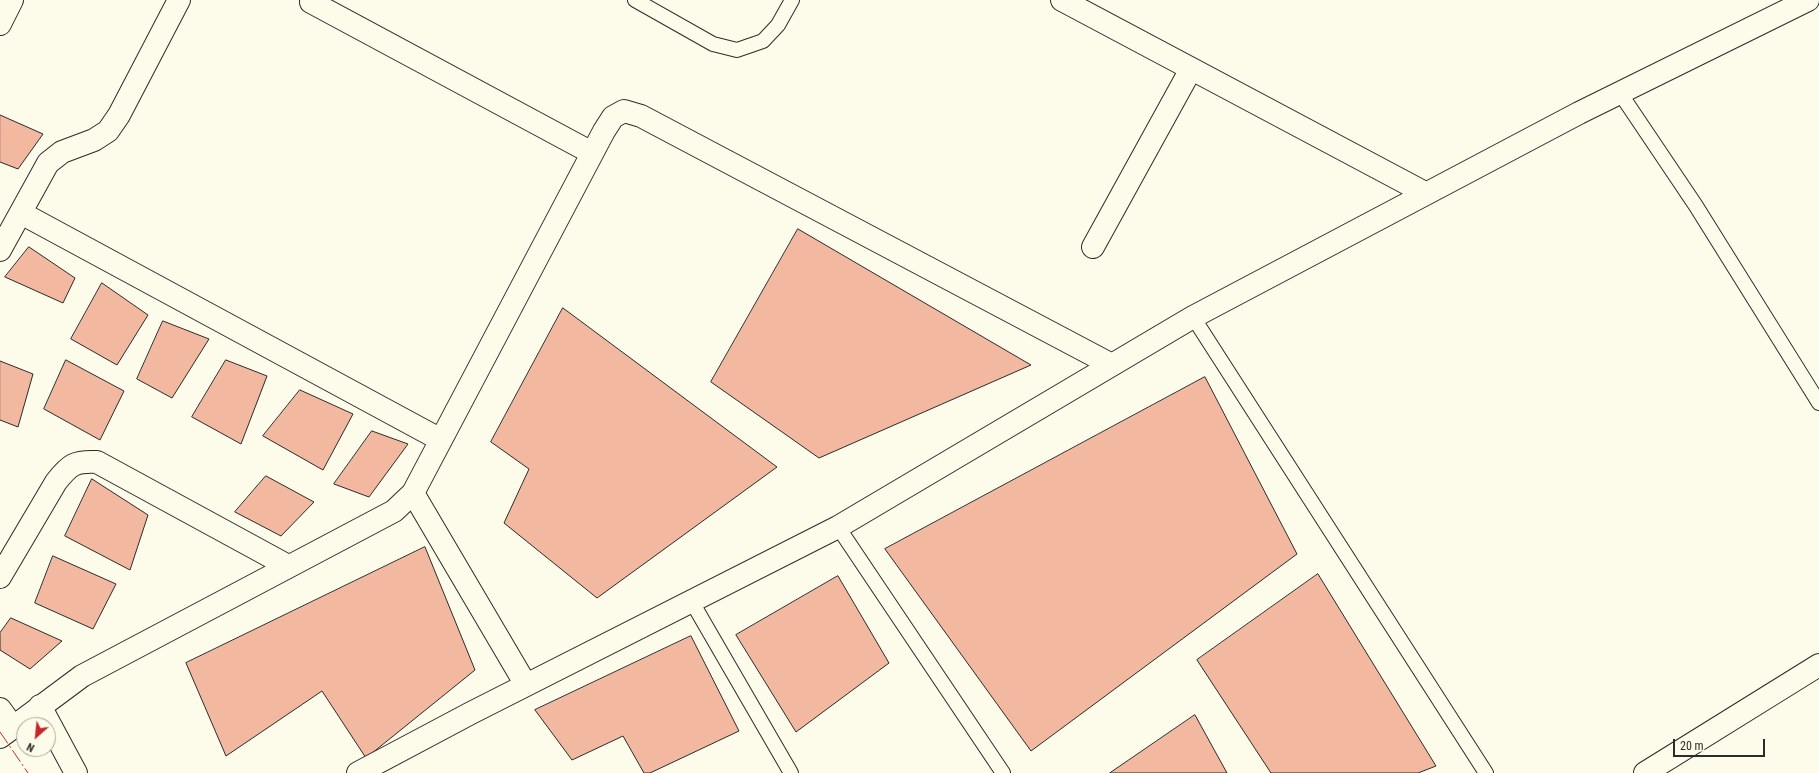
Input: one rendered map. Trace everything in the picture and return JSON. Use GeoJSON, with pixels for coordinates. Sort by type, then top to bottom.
{"type":"FeatureCollection","features":[{"type":"Feature","properties":{"kind":"street"},"geometry":{"type":"LineString","coordinates":[[0,24],[12,0]]}},
{"type":"Feature","properties":{"kind":"street"},"geometry":{"type":"LineString","coordinates":[[0,250],[48,163],[62,152],[94,140],[108,131],[119,115],[179,0]]}},
{"type":"Feature","properties":{"kind":"street"},"geometry":{"type":"LineString","coordinates":[[1062,0],[1425,193]]}},
{"type":"Feature","properties":{"kind":"street"},"geometry":{"type":"LineString","coordinates":[[358,773],[526,685],[838,527],[1110,364],[1193,317],[1425,193],[1620,93],[1808,0]]}},
{"type":"Feature","properties":{"kind":"street"},"geometry":{"type":"LineString","coordinates":[[311,2],[592,153]]}},
{"type":"Feature","properties":{"kind":"street"},"geometry":{"type":"LineString","coordinates":[[1093,247],[1191,69]]}},
{"type":"Feature","properties":{"kind":"street"},"geometry":{"type":"LineString","coordinates":[[0,709],[6,732],[82,676],[394,511],[413,493],[592,153],[613,117],[624,111],[641,116],[1110,364]]}},
{"type":"Feature","properties":{"kind":"street"},"geometry":{"type":"LineString","coordinates":[[21,213],[441,440]]}},
{"type":"Feature","properties":{"kind":"street"},"geometry":{"type":"LineString","coordinates":[[0,577],[56,482],[67,468],[80,461],[97,462],[288,566]]}},
{"type":"Feature","properties":{"kind":"street"},"geometry":{"type":"LineString","coordinates":[[413,493],[526,685]]}},
{"type":"Feature","properties":{"kind":"street"},"geometry":{"type":"LineString","coordinates":[[1658,770],[1819,665]]}},
{"type":"Feature","properties":{"kind":"street"},"geometry":{"type":"LineString","coordinates":[[40,706],[76,773]]}},
{"type":"Feature","properties":{"kind":"lane"},"geometry":{"type":"LineString","coordinates":[[634,0],[713,44],[736,50],[763,41],[778,25],[792,0]]}},
{"type":"Feature","properties":{"kind":"lane"},"geometry":{"type":"LineString","coordinates":[[1620,93],[1696,206],[1819,403]]}},
{"type":"Feature","properties":{"kind":"lane"},"geometry":{"type":"LineString","coordinates":[[1193,317],[1486,773]]}},
{"type":"Feature","properties":{"kind":"lane"},"geometry":{"type":"LineString","coordinates":[[838,527],[1003,773]]}},
{"type":"Feature","properties":{"kind":"lane"},"geometry":{"type":"LineString","coordinates":[[692,602],[791,773]]}},
{"type":"Feature","properties":{"kind":"building"},"geometry":{"type":"Polygon","coordinates":[[[0,115],[43,134],[18,169],[0,162],[0,115]]]}},
{"type":"Feature","properties":{"kind":"building"},"geometry":{"type":"Polygon","coordinates":[[[798,229],[1031,365],[819,458],[711,382],[798,229]]]}},
{"type":"Feature","properties":{"kind":"building"},"geometry":{"type":"Polygon","coordinates":[[[29,247],[75,278],[63,303],[5,277],[29,247]]]}},
{"type":"Feature","properties":{"kind":"building"},"geometry":{"type":"Polygon","coordinates":[[[102,283],[148,315],[117,365],[71,339],[102,283]]]}},
{"type":"Feature","properties":{"kind":"building"},"geometry":{"type":"Polygon","coordinates":[[[563,308],[777,467],[597,598],[504,523],[529,469],[491,442],[563,308]]]}},
{"type":"Feature","properties":{"kind":"building"},"geometry":{"type":"Polygon","coordinates":[[[163,321],[209,339],[172,398],[137,379],[163,321]]]}},
{"type":"Feature","properties":{"kind":"building"},"geometry":{"type":"Polygon","coordinates":[[[66,360],[124,391],[100,440],[44,409],[66,360]]]}},
{"type":"Feature","properties":{"kind":"building"},"geometry":{"type":"Polygon","coordinates":[[[226,360],[267,376],[241,444],[192,417],[226,360]]]}},
{"type":"Feature","properties":{"kind":"building"},"geometry":{"type":"Polygon","coordinates":[[[0,361],[33,374],[18,427],[0,420],[0,361]]]}},
{"type":"Feature","properties":{"kind":"building"},"geometry":{"type":"Polygon","coordinates":[[[1205,377],[1297,554],[1031,751],[885,549],[1205,377]]]}},
{"type":"Feature","properties":{"kind":"building"},"geometry":{"type":"Polygon","coordinates":[[[300,390],[353,414],[323,470],[263,436],[300,390]]]}},
{"type":"Feature","properties":{"kind":"building"},"geometry":{"type":"Polygon","coordinates":[[[372,431],[408,444],[369,497],[334,484],[372,431]]]}},
{"type":"Feature","properties":{"kind":"building"},"geometry":{"type":"Polygon","coordinates":[[[266,476],[314,502],[281,536],[235,512],[266,476]]]}},
{"type":"Feature","properties":{"kind":"building"},"geometry":{"type":"Polygon","coordinates":[[[92,479],[148,515],[130,570],[65,536],[92,479]]]}},
{"type":"Feature","properties":{"kind":"building"},"geometry":{"type":"Polygon","coordinates":[[[425,547],[475,670],[366,758],[322,691],[226,756],[186,663],[425,547]]]}},
{"type":"Feature","properties":{"kind":"building"},"geometry":{"type":"Polygon","coordinates":[[[53,556],[116,584],[93,629],[35,603],[53,556]]]}},
{"type":"Feature","properties":{"kind":"building"},"geometry":{"type":"Polygon","coordinates":[[[1318,574],[1436,766],[1418,773],[1271,773],[1197,660],[1318,574]]]}},
{"type":"Feature","properties":{"kind":"building"},"geometry":{"type":"Polygon","coordinates":[[[838,576],[889,663],[796,732],[736,635],[838,576]]]}},
{"type":"Feature","properties":{"kind":"building"},"geometry":{"type":"Polygon","coordinates":[[[11,618],[62,641],[30,669],[0,650],[0,633],[11,618]]]}},
{"type":"Feature","properties":{"kind":"building"},"geometry":{"type":"Polygon","coordinates":[[[691,636],[739,731],[650,773],[644,773],[623,736],[572,760],[535,710],[691,636]]]}},
{"type":"Feature","properties":{"kind":"building"},"geometry":{"type":"Polygon","coordinates":[[[1195,715],[1227,773],[1110,773],[1195,715]]]}},
{"type":"Feature","properties":{"kind":"power"},"geometry":{"type":"LineString","coordinates":[[0,732],[28,773]]}}]}
